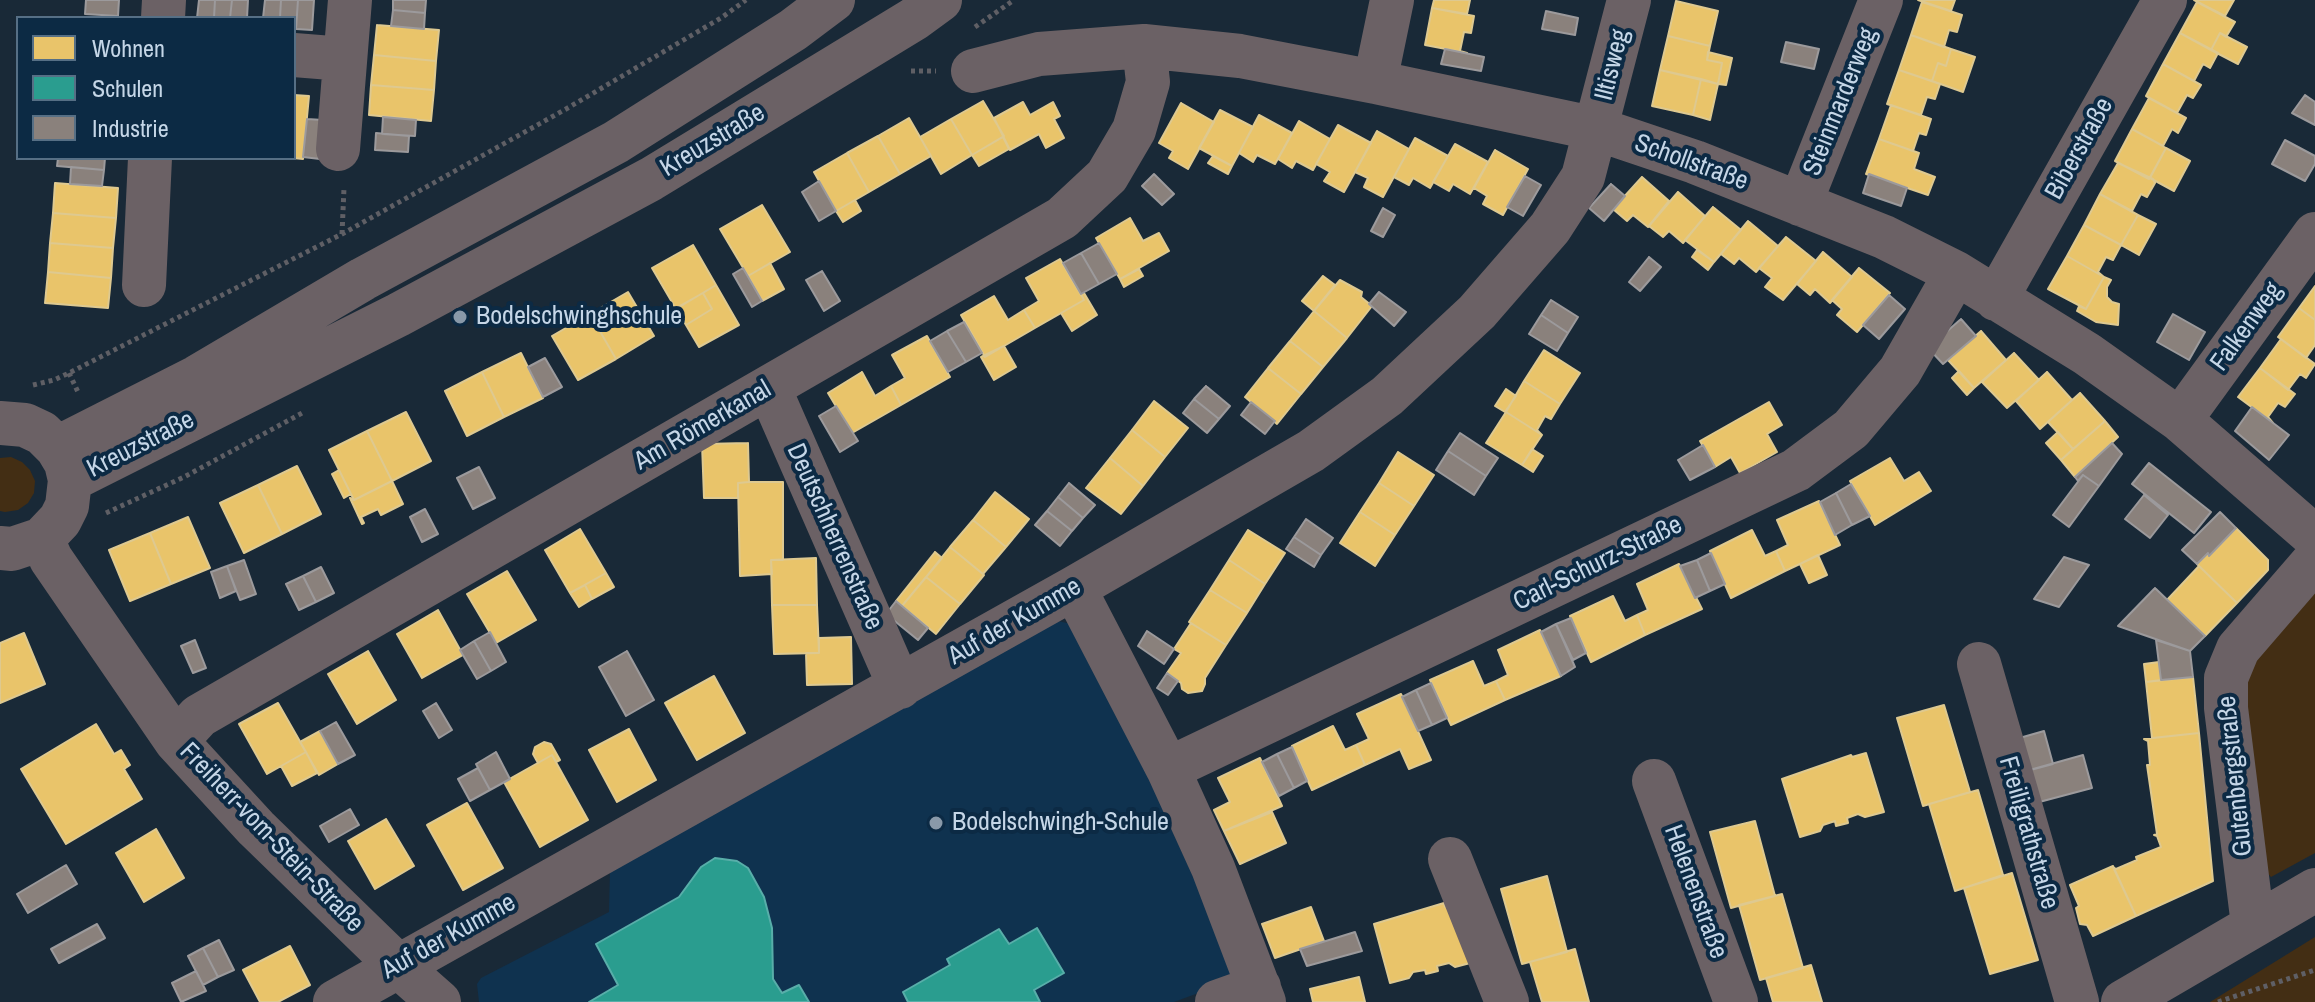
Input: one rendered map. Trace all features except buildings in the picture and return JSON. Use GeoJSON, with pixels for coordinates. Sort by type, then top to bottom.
{"type":"FeatureCollection","features":[{"type":"Feature","properties":{"kind":"street"},"geometry":{"type":"LineString","coordinates":[[338,149],[350,0]]}},
{"type":"Feature","properties":{"kind":"street","name":"Kreuzstraße"},"geometry":{"type":"LineString","coordinates":[[64,464],[197,377],[363,279],[616,142],[793,30],[833,0]]}},
{"type":"Feature","properties":{"kind":"street","name":"Kreuzstraße"},"geometry":{"type":"LineString","coordinates":[[64,464],[398,315],[651,179],[914,19],[940,0]]}},
{"type":"Feature","properties":{"kind":"street"},"geometry":{"type":"LineString","coordinates":[[1375,82],[1392,0]]}},
{"type":"Feature","properties":{"kind":"street","name":"Iltisweg"},"geometry":{"type":"LineString","coordinates":[[1597,129],[1629,0]]}},
{"type":"Feature","properties":{"kind":"street","name":"Steinmarderweg"},"geometry":{"type":"LineString","coordinates":[[1800,204],[1881,0]]}},
{"type":"Feature","properties":{"kind":"street","name":"Biberstraße"},"geometry":{"type":"LineString","coordinates":[[1996,299],[2165,0]]}},
{"type":"Feature","properties":{"kind":"street","name":"Schollstraße"},"geometry":{"type":"LineString","coordinates":[[973,71],[1039,54],[1144,46],[1240,56],[1597,129],[1695,162],[1884,237],[1956,273],[2087,354],[2180,420],[2315,537]]}},
{"type":"Feature","properties":{"kind":"street","name":"Am Römerkanal"},"geometry":{"type":"LineString","coordinates":[[176,741],[199,716],[1062,218],[1107,176],[1134,130],[1148,82],[1144,46]]}},
{"type":"Feature","properties":{"kind":"street"},"geometry":{"type":"LineString","coordinates":[[296,55],[344,59]]}},
{"type":"Feature","properties":{"kind":"street","name":"Auf der Kumme"},"geometry":{"type":"LineString","coordinates":[[335,1002],[900,687],[1311,451],[1387,396],[1477,312],[1550,228],[1583,177],[1597,129]]}},
{"type":"Feature","properties":{"kind":"street"},"geometry":{"type":"LineString","coordinates":[[144,285],[150,160]]}},
{"type":"Feature","properties":{"kind":"street","name":"Falkenweg"},"geometry":{"type":"LineString","coordinates":[[2180,420],[2315,234]]}},
{"type":"Feature","properties":{"kind":"street","name":"Carl-Schurz-Straße"},"geometry":{"type":"LineString","coordinates":[[1168,769],[1796,470],[1851,429],[1900,371],[1956,273]]}},
{"type":"Feature","properties":{"kind":"street","name":"Deutschherrenstraße"},"geometry":{"type":"LineString","coordinates":[[769,388],[900,687]]}},
{"type":"Feature","properties":{"kind":"street"},"geometry":{"type":"LineString","coordinates":[[0,423],[25,425],[42,433],[64,464],[67,506],[60,520],[42,539],[12,549],[0,548]]}},
{"type":"Feature","properties":{"kind":"street","name":"Freiherr-vom-Stein-Straße"},"geometry":{"type":"LineString","coordinates":[[42,539],[51,559],[176,741],[256,828],[439,1002]]}},
{"type":"Feature","properties":{"kind":"street","name":"Gutenbergstraße"},"geometry":{"type":"LineString","coordinates":[[2253,925],[2226,708],[2226,678],[2238,649],[2315,560]]}},
{"type":"Feature","properties":{"kind":"street"},"geometry":{"type":"LineString","coordinates":[[1074,588],[1168,769],[1213,868],[1262,994],[1217,1002]]}},
{"type":"Feature","properties":{"kind":"street","name":"Freiligrathstraße"},"geometry":{"type":"LineString","coordinates":[[1979,664],[2077,1002]]}},
{"type":"Feature","properties":{"kind":"street","name":"Helenenstraße"},"geometry":{"type":"LineString","coordinates":[[1654,781],[1736,1002]]}},
{"type":"Feature","properties":{"kind":"street"},"geometry":{"type":"LineString","coordinates":[[1450,859],[1507,1002]]}},
{"type":"Feature","properties":{"kind":"street"},"geometry":{"type":"LineString","coordinates":[[2123,1002],[2315,890]]}},
{"type":"Feature","properties":{"kind":"path"},"geometry":{"type":"LineString","coordinates":[[29,386],[69,373],[342,234],[566,109],[721,18],[746,0]]}},
{"type":"Feature","properties":{"kind":"path"},"geometry":{"type":"LineString","coordinates":[[2218,1002],[2315,970]]}},
{"type":"Feature","properties":{"kind":"shaded area"},"geometry":{"type":"Polygon","coordinates":[[[11,457],[30,470],[35,481],[34,493],[28,503],[18,510],[5,512],[0,511],[0,458],[11,457]]]}},
{"type":"Feature","properties":{"kind":"shaded area"},"geometry":{"type":"Polygon","coordinates":[[[2315,593],[2315,853],[2271,877],[2260,865],[2245,711],[2248,676],[2262,643],[2315,593]]]}},
{"type":"Feature","properties":{"kind":"shaded area","name":"Bodelschwingh-Schule"},"geometry":{"type":"Polygon","coordinates":[[[1058,621],[1080,626],[1239,978],[1174,1002],[479,1002],[477,984],[481,978],[609,912],[610,870],[1058,621]]]}},
{"type":"Feature","properties":{"kind":"shaded area"},"geometry":{"type":"Polygon","coordinates":[[[2315,937],[2315,1002],[2210,1002],[2315,937]]]}},
{"type":"Feature","properties":{"kind":"place","name":"Bodelschwinghschule"},"geometry":{"type":"Point","coordinates":[460,317]}},
{"type":"Feature","properties":{"kind":"place","name":"Bodelschwingh-Schule"},"geometry":{"type":"Point","coordinates":[936,823]}}]}
